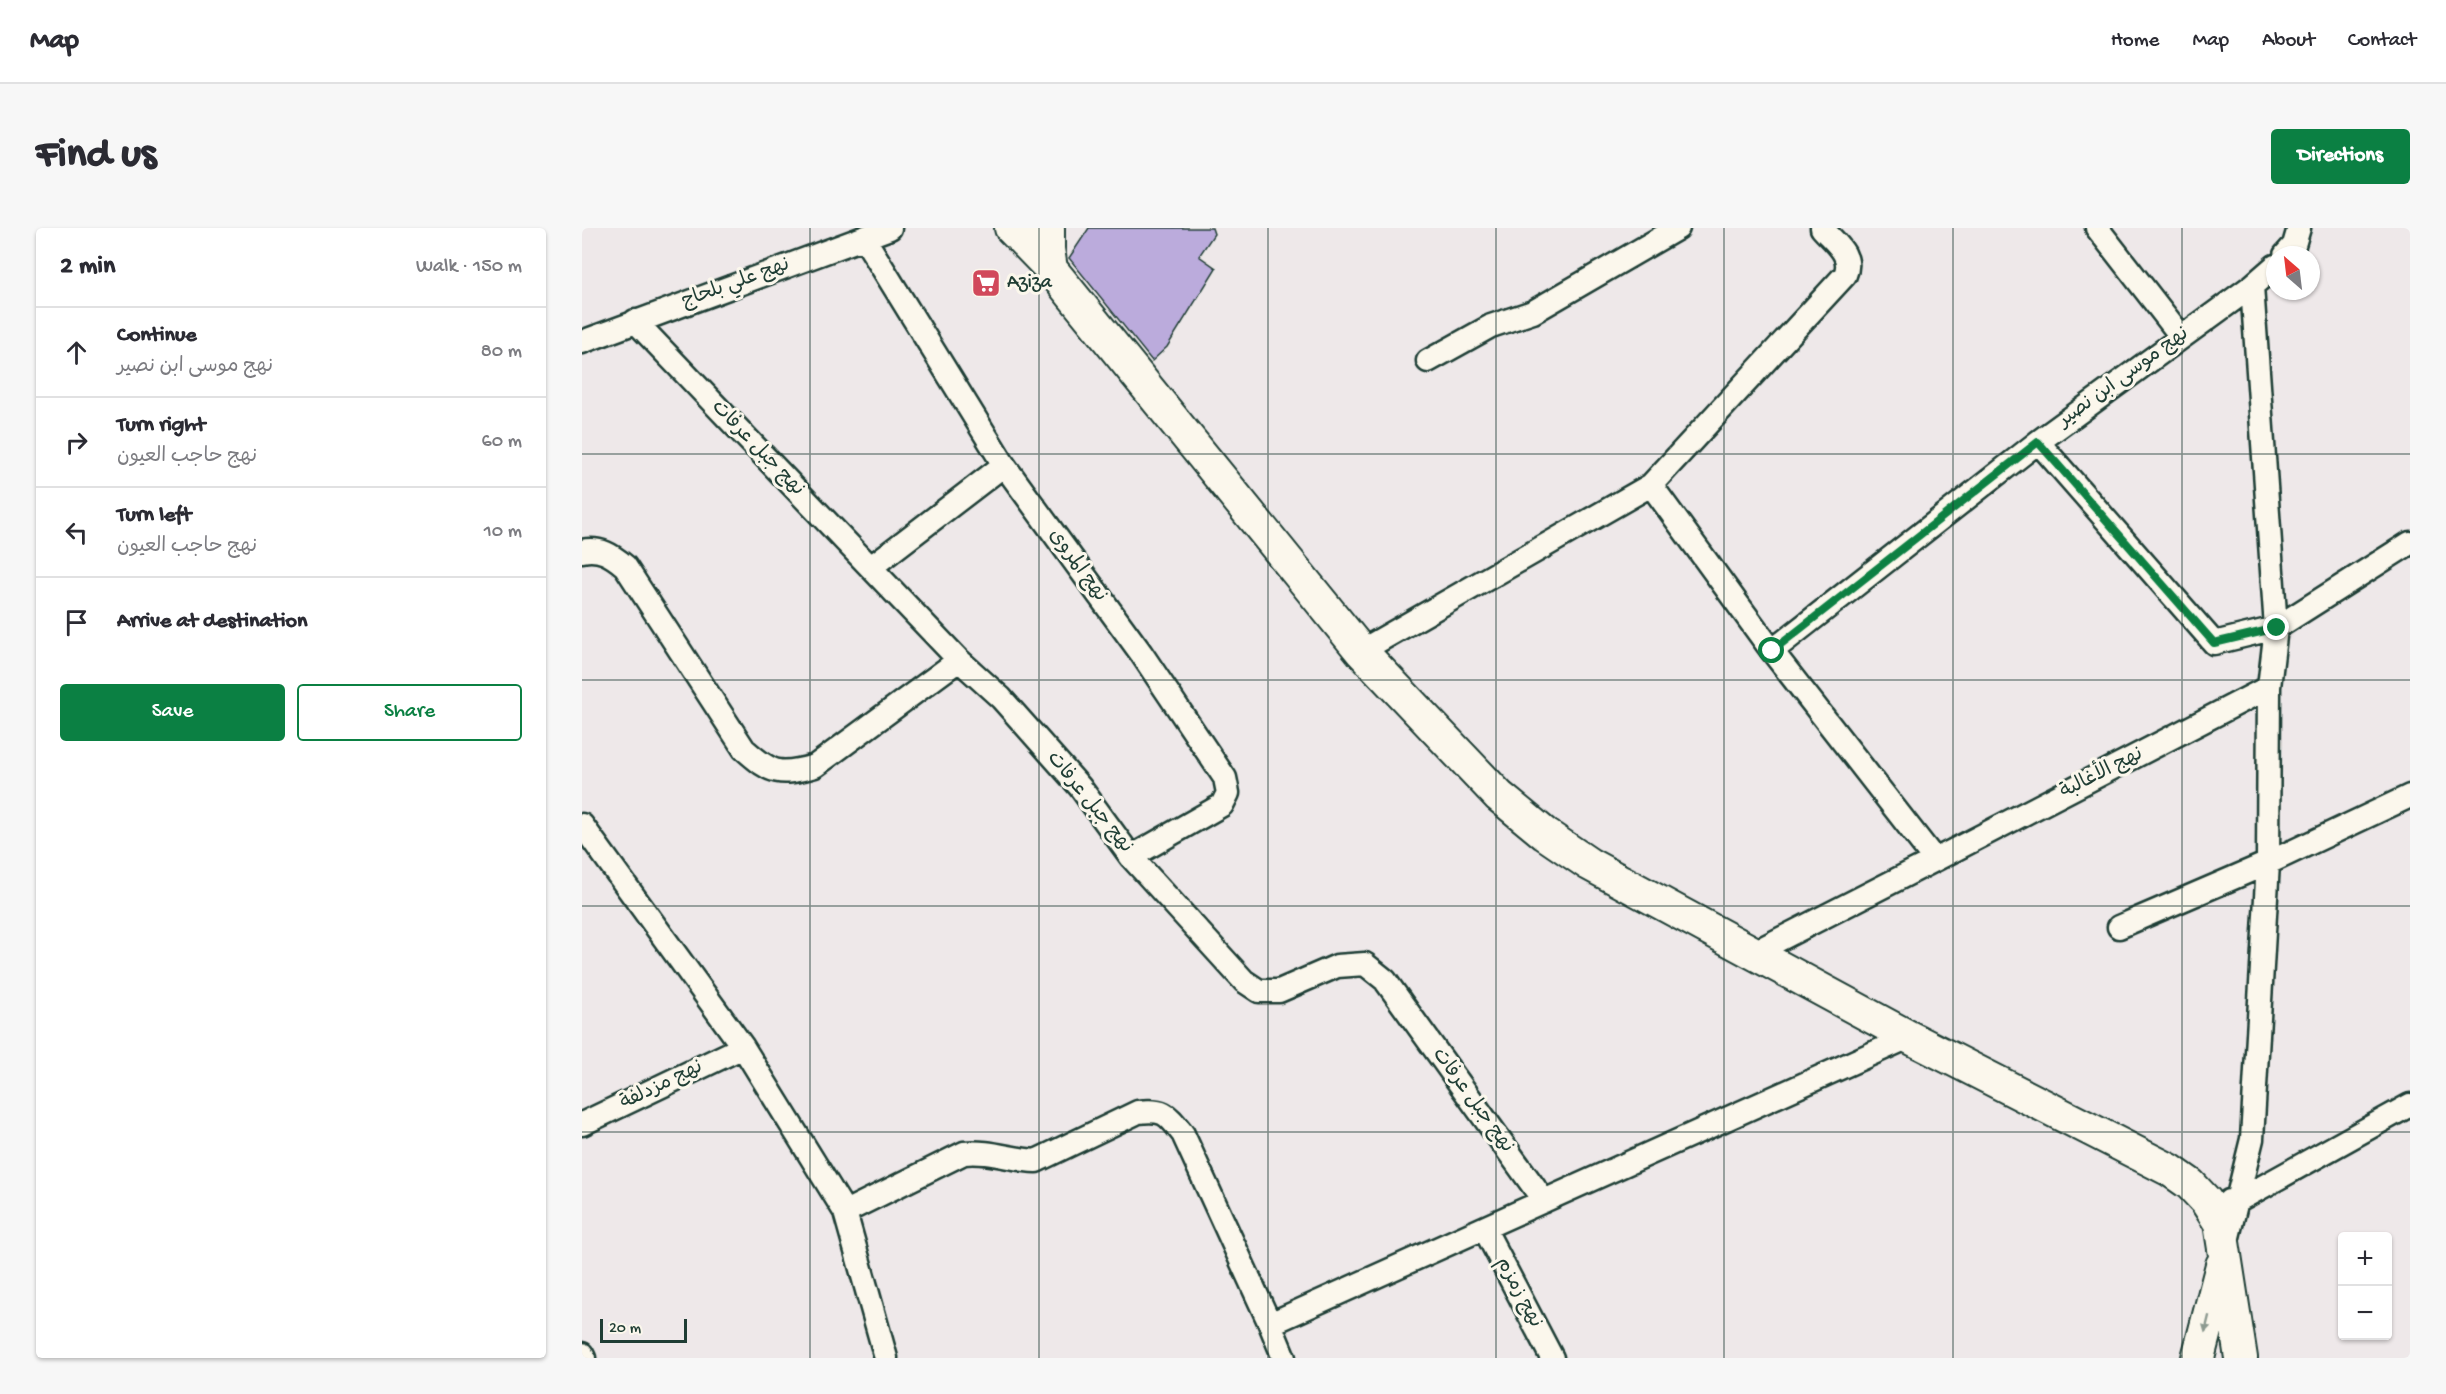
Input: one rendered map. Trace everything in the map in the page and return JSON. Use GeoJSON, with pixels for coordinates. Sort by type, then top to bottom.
{"type":"FeatureCollection","features":[{"type":"Feature","properties":{"kind":"main road"},"geometry":{"type":"LineString","coordinates":[[1011,228],[1051,269],[1361,651],[1492,788],[1545,834],[1589,864],[1753,953],[1909,1037],[2170,1170],[2190,1184],[2206,1201],[2220,1223],[2241,1358]]}},
{"type":"Feature","properties":{"kind":"main road"},"geometry":{"type":"LineString","coordinates":[[1030,228],[1051,269]]}},
{"type":"Feature","properties":{"kind":"main road"},"geometry":{"type":"LineString","coordinates":[[1048,228],[1051,269]]}},
{"type":"Feature","properties":{"kind":"main road"},"geometry":{"type":"LineString","coordinates":[[2225,1250],[2200,1358],[2215,1354],[2225,1354],[2235,1358]]}},
{"type":"Feature","properties":{"kind":"street","name":"نهج علي بلحاج"},"geometry":{"type":"LineString","coordinates":[[582,342],[890,228]]}},
{"type":"Feature","properties":{"kind":"street"},"geometry":{"type":"LineString","coordinates":[[1428,361],[1491,326],[1533,312],[1678,228]]}},
{"type":"Feature","properties":{"kind":"street"},"geometry":{"type":"LineString","coordinates":[[1361,651],[1651,485],[1845,275],[1848,268],[1846,254],[1822,228]]}},
{"type":"Feature","properties":{"kind":"street"},"geometry":{"type":"LineString","coordinates":[[2097,228],[2181,336]]}},
{"type":"Feature","properties":{"kind":"street"},"geometry":{"type":"LineString","coordinates":[[2292,246],[2299,228]]}},
{"type":"Feature","properties":{"kind":"street","name":"نهج المروى"},"geometry":{"type":"LineString","coordinates":[[864,238],[1004,465],[1141,653],[1226,778],[1228,793],[1222,805],[1131,856]]}},
{"type":"Feature","properties":{"kind":"street","name":"نهج موسى ابن نصير"},"geometry":{"type":"LineString","coordinates":[[1772,651],[2038,442],[2266,274]]}},
{"type":"Feature","properties":{"kind":"street"},"geometry":{"type":"LineString","coordinates":[[2225,1250],[2252,1139],[2268,863],[2269,687],[2277,628],[2252,286]]}},
{"type":"Feature","properties":{"kind":"street","name":"نهج جبل عرفات"},"geometry":{"type":"LineString","coordinates":[[635,321],[959,660],[1001,698],[1080,787],[1131,856],[1244,981],[1260,991],[1279,991],[1337,966],[1365,964],[1385,980],[1544,1201]]}},
{"type":"Feature","properties":{"kind":"street"},"geometry":{"type":"LineString","coordinates":[[2038,442],[2214,643],[2277,628],[2410,543]]}},
{"type":"Feature","properties":{"kind":"street"},"geometry":{"type":"LineString","coordinates":[[871,567],[1004,465]]}},
{"type":"Feature","properties":{"kind":"street"},"geometry":{"type":"LineString","coordinates":[[1651,485],[1772,651],[1935,860]]}},
{"type":"Feature","properties":{"kind":"street"},"geometry":{"type":"LineString","coordinates":[[582,551],[591,549],[610,553],[625,566],[744,749],[765,768],[790,773],[815,766],[959,660]]}},
{"type":"Feature","properties":{"kind":"street","name":"نهج الأغالبة"},"geometry":{"type":"LineString","coordinates":[[1753,953],[2269,687]]}},
{"type":"Feature","properties":{"kind":"street"},"geometry":{"type":"LineString","coordinates":[[2119,927],[2268,863],[2410,796]]}},
{"type":"Feature","properties":{"kind":"street"},"geometry":{"type":"LineString","coordinates":[[582,825],[743,1047],[845,1212],[886,1358]]}},
{"type":"Feature","properties":{"kind":"street"},"geometry":{"type":"LineString","coordinates":[[1270,1324],[1909,1037]]}},
{"type":"Feature","properties":{"kind":"street","name":"نهج مزدلفة"},"geometry":{"type":"LineString","coordinates":[[582,1124],[743,1047]]}},
{"type":"Feature","properties":{"kind":"street"},"geometry":{"type":"LineString","coordinates":[[2206,1201],[2237,1201],[2410,1105]]}},
{"type":"Feature","properties":{"kind":"street"},"geometry":{"type":"LineString","coordinates":[[845,1212],[964,1153],[981,1151],[1019,1160],[1036,1161],[1138,1112],[1156,1110],[1167,1114],[1183,1134],[1284,1358]]}},
{"type":"Feature","properties":{"kind":"street","name":"نهج زمزم"},"geometry":{"type":"LineString","coordinates":[[1484,1228],[1552,1358]]}},
{"type":"Feature","properties":{"kind":"street"},"geometry":{"type":"LineString","coordinates":[[582,1354],[584,1358]]}},
{"type":"Feature","properties":{"kind":"building"},"geometry":{"type":"Polygon","coordinates":[[[1089,228],[1212,228],[1214,234],[1199,256],[1216,268],[1167,347],[1152,361],[1069,258],[1089,228]]]}},
{"type":"Feature","properties":{"kind":"place","name":"Aziza"},"geometry":{"type":"Point","coordinates":[986,283]}},
{"type":"Feature","properties":{"kind":"route"},"geometry":{"type":"LineString","coordinates":[[1772,651],[2038,442],[2214,643],[2277,628]]}}]}
